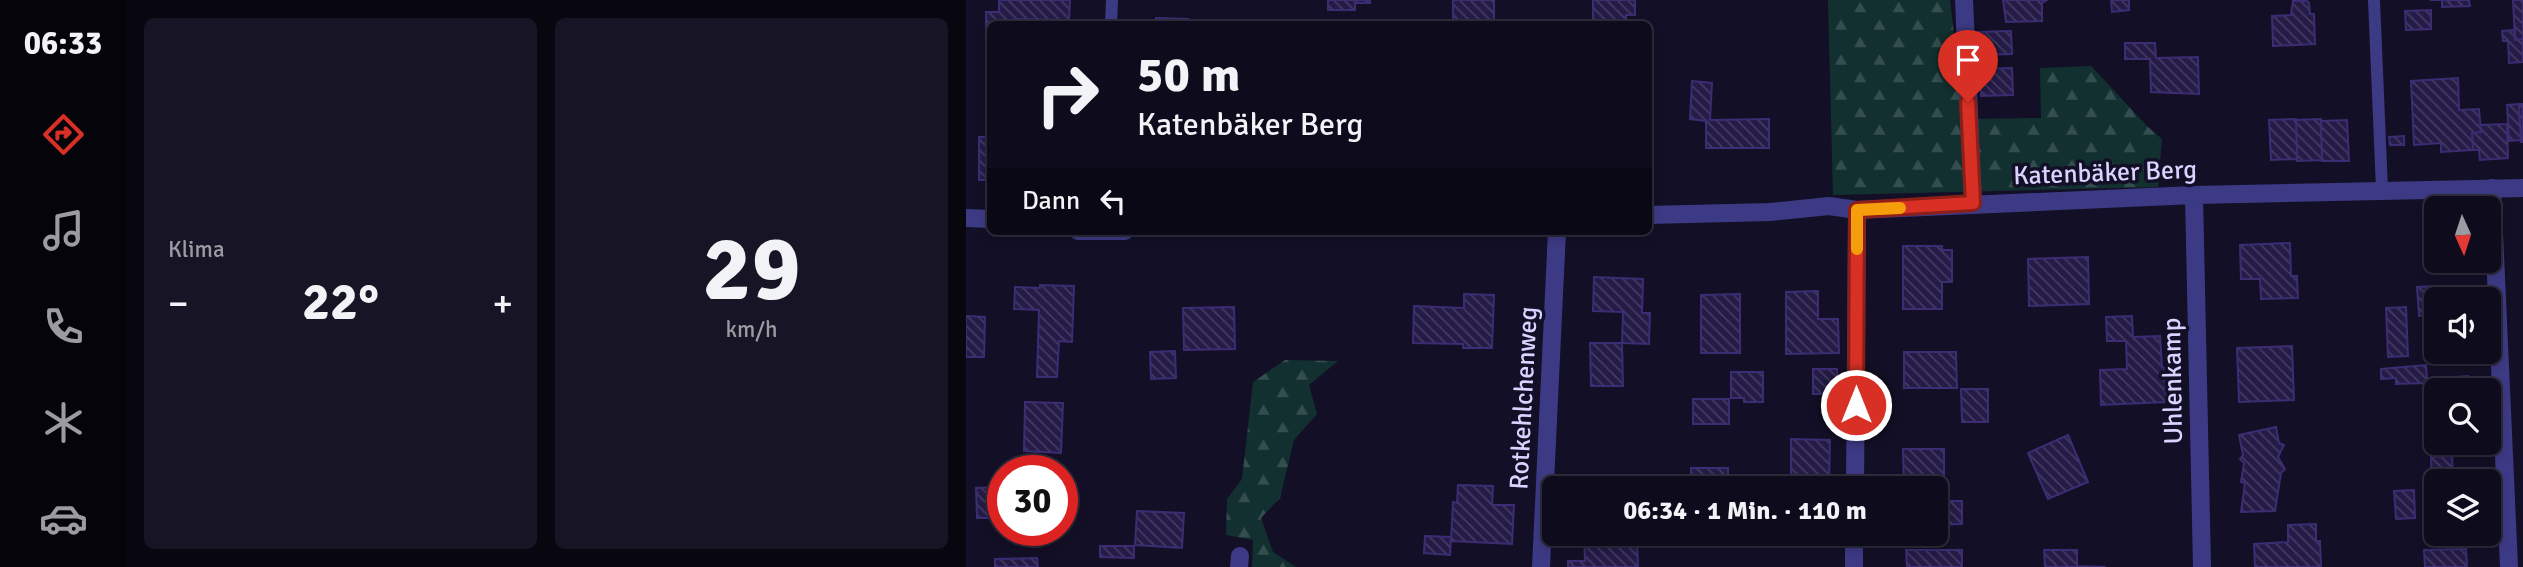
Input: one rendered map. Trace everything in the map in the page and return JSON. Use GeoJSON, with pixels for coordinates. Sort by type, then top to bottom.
{"type":"FeatureCollection","features":[{"type":"Feature","properties":{"kind":"street"},"geometry":{"type":"LineString","coordinates":[[1964,0],[1973,203]]}},
{"type":"Feature","properties":{"kind":"street"},"geometry":{"type":"LineString","coordinates":[[2492,188],[2509,567]]}},
{"type":"Feature","properties":{"kind":"street","name":"Katenbäker Berg"},"geometry":{"type":"LineString","coordinates":[[1652,215],[1770,212],[1829,206],[1857,210],[2194,195],[2523,188]]}},
{"type":"Feature","properties":{"kind":"street","name":"Uhlenkamp"},"geometry":{"type":"LineString","coordinates":[[2194,195],[2202,567]]}},
{"type":"Feature","properties":{"kind":"street"},"geometry":{"type":"LineString","coordinates":[[1855,476],[1857,210]]}},
{"type":"Feature","properties":{"kind":"street"},"geometry":{"type":"LineString","coordinates":[[966,218],[987,219]]}},
{"type":"Feature","properties":{"kind":"street","name":"Rotkehlchenweg"},"geometry":{"type":"LineString","coordinates":[[1541,567],[1558,235]]}},
{"type":"Feature","properties":{"kind":"street"},"geometry":{"type":"LineString","coordinates":[[1854,546],[1854,567]]}},
{"type":"Feature","properties":{"kind":"lane"},"geometry":{"type":"LineString","coordinates":[[1111,21],[1112,0]]}},
{"type":"Feature","properties":{"kind":"lane"},"geometry":{"type":"LineString","coordinates":[[2374,0],[2382,190]]}},
{"type":"Feature","properties":{"kind":"green space"},"geometry":{"type":"Polygon","coordinates":[[[1828,0],[1950,0],[1964,119],[2041,118],[2040,68],[2091,66],[2162,139],[2158,187],[1833,195],[1828,0]]]}},
{"type":"Feature","properties":{"kind":"green space"},"geometry":{"type":"Polygon","coordinates":[[[1285,360],[1338,361],[1309,385],[1317,414],[1294,440],[1280,498],[1261,518],[1273,552],[1296,567],[1252,567],[1253,540],[1226,535],[1227,499],[1242,479],[1253,382],[1285,360]]]}},
{"type":"Feature","properties":{"kind":"building"},"geometry":{"type":"Polygon","coordinates":[[[999,0],[1070,0],[1069,20],[987,21],[986,28],[986,12],[999,12],[999,0]]]}},
{"type":"Feature","properties":{"kind":"building"},"geometry":{"type":"Polygon","coordinates":[[[1328,0],[1370,0],[1370,3],[1355,3],[1355,10],[1328,10],[1328,0]]]}},
{"type":"Feature","properties":{"kind":"building"},"geometry":{"type":"Polygon","coordinates":[[[1453,0],[1494,0],[1494,21],[1453,21],[1453,0]]]}},
{"type":"Feature","properties":{"kind":"building"},"geometry":{"type":"Polygon","coordinates":[[[1593,0],[1635,0],[1635,15],[1626,15],[1626,21],[1593,21],[1593,0]]]}},
{"type":"Feature","properties":{"kind":"building"},"geometry":{"type":"Polygon","coordinates":[[[2003,0],[2047,0],[2042,3],[2042,21],[2006,22],[2003,0]]]}},
{"type":"Feature","properties":{"kind":"building"},"geometry":{"type":"Polygon","coordinates":[[[2111,0],[2129,0],[2129,10],[2112,12],[2111,0]]]}},
{"type":"Feature","properties":{"kind":"building"},"geometry":{"type":"Polygon","coordinates":[[[2442,0],[2469,0],[2470,6],[2442,7],[2442,0]]]}},
{"type":"Feature","properties":{"kind":"building"},"geometry":{"type":"Polygon","coordinates":[[[2513,0],[2523,0],[2523,39],[2515,40],[2513,0]]]}},
{"type":"Feature","properties":{"kind":"building"},"geometry":{"type":"Polygon","coordinates":[[[2293,1],[2309,3],[2310,14],[2314,14],[2315,44],[2273,46],[2272,16],[2291,15],[2293,1]]]}},
{"type":"Feature","properties":{"kind":"building"},"geometry":{"type":"Polygon","coordinates":[[[2431,10],[2431,29],[2406,30],[2405,11],[2431,10]]]}},
{"type":"Feature","properties":{"kind":"building"},"geometry":{"type":"Polygon","coordinates":[[[1156,18],[1188,19],[1188,21],[1156,21],[1156,18]]]}},
{"type":"Feature","properties":{"kind":"building"},"geometry":{"type":"Polygon","coordinates":[[[2515,30],[2515,40],[2523,39],[2523,62],[2509,63],[2508,41],[2503,41],[2502,31],[2515,30]]]}},
{"type":"Feature","properties":{"kind":"building"},"geometry":{"type":"Polygon","coordinates":[[[2011,31],[2012,54],[1976,55],[1976,32],[2011,31]]]}},
{"type":"Feature","properties":{"kind":"building"},"geometry":{"type":"Polygon","coordinates":[[[2125,43],[2155,43],[2156,58],[2198,57],[2199,94],[2151,92],[2150,59],[2125,59],[2125,43]]]}},
{"type":"Feature","properties":{"kind":"building"},"geometry":{"type":"Polygon","coordinates":[[[2012,68],[2013,95],[1981,96],[1980,69],[2012,68]]]}},
{"type":"Feature","properties":{"kind":"building"},"geometry":{"type":"Polygon","coordinates":[[[2458,78],[2459,110],[2479,109],[2481,132],[2472,133],[2473,150],[2441,152],[2441,143],[2414,145],[2411,81],[2458,78]]]}},
{"type":"Feature","properties":{"kind":"building"},"geometry":{"type":"Polygon","coordinates":[[[1692,81],[1712,83],[1710,120],[1769,119],[1769,148],[1706,148],[1706,121],[1690,119],[1692,81]]]}},
{"type":"Feature","properties":{"kind":"building"},"geometry":{"type":"Polygon","coordinates":[[[2519,104],[2523,104],[2523,142],[2521,142],[2519,104]]]}},
{"type":"Feature","properties":{"kind":"building"},"geometry":{"type":"Polygon","coordinates":[[[2519,104],[2521,140],[2509,141],[2507,105],[2519,104]]]}},
{"type":"Feature","properties":{"kind":"building"},"geometry":{"type":"Polygon","coordinates":[[[2296,119],[2297,159],[2271,160],[2269,120],[2296,119]]]}},
{"type":"Feature","properties":{"kind":"building"},"geometry":{"type":"Polygon","coordinates":[[[2321,119],[2322,160],[2297,161],[2296,120],[2321,119]]]}},
{"type":"Feature","properties":{"kind":"building"},"geometry":{"type":"Polygon","coordinates":[[[2347,120],[2349,161],[2322,161],[2321,121],[2347,120]]]}},
{"type":"Feature","properties":{"kind":"building"},"geometry":{"type":"Polygon","coordinates":[[[2507,124],[2508,158],[2480,160],[2479,150],[2473,150],[2472,133],[2481,132],[2480,125],[2507,124]]]}},
{"type":"Feature","properties":{"kind":"building"},"geometry":{"type":"Polygon","coordinates":[[[2404,136],[2404,145],[2390,145],[2389,137],[2404,136]]]}},
{"type":"Feature","properties":{"kind":"building"},"geometry":{"type":"Polygon","coordinates":[[[979,137],[987,137],[987,180],[979,180],[979,137]]]}},
{"type":"Feature","properties":{"kind":"building"},"geometry":{"type":"Polygon","coordinates":[[[2290,243],[2291,276],[2297,276],[2298,298],[2261,299],[2260,279],[2241,279],[2240,245],[2290,243]]]}},
{"type":"Feature","properties":{"kind":"building"},"geometry":{"type":"Polygon","coordinates":[[[1903,246],[1942,246],[1942,250],[1952,250],[1952,282],[1942,282],[1942,309],[1903,309],[1903,246]]]}},
{"type":"Feature","properties":{"kind":"building"},"geometry":{"type":"Polygon","coordinates":[[[2088,257],[2089,304],[2029,306],[2028,259],[2088,257]]]}},
{"type":"Feature","properties":{"kind":"building"},"geometry":{"type":"Polygon","coordinates":[[[1594,277],[1643,279],[1642,313],[1650,313],[1649,344],[1622,343],[1623,312],[1593,311],[1594,277]]]}},
{"type":"Feature","properties":{"kind":"building"},"geometry":{"type":"Polygon","coordinates":[[[1040,285],[1074,286],[1072,342],[1059,341],[1057,377],[1037,377],[1039,310],[1014,309],[1015,287],[1040,288],[1040,285]]]}},
{"type":"Feature","properties":{"kind":"building"},"geometry":{"type":"Polygon","coordinates":[[[2440,286],[2424,287],[2424,315],[2419,316],[2417,287],[2440,286]]]}},
{"type":"Feature","properties":{"kind":"building"},"geometry":{"type":"Polygon","coordinates":[[[1818,291],[1818,319],[1838,319],[1839,353],[1786,354],[1786,292],[1818,291]]]}},
{"type":"Feature","properties":{"kind":"building"},"geometry":{"type":"Polygon","coordinates":[[[1464,294],[1494,295],[1492,348],[1463,348],[1463,344],[1413,343],[1414,306],[1464,308],[1464,294]]]}},
{"type":"Feature","properties":{"kind":"building"},"geometry":{"type":"Polygon","coordinates":[[[1740,294],[1740,353],[1701,353],[1701,295],[1740,294]]]}},
{"type":"Feature","properties":{"kind":"building"},"geometry":{"type":"Polygon","coordinates":[[[1234,307],[1235,349],[1184,350],[1183,308],[1234,307]]]}},
{"type":"Feature","properties":{"kind":"building"},"geometry":{"type":"Polygon","coordinates":[[[2406,307],[2408,356],[2388,357],[2386,308],[2406,307]]]}},
{"type":"Feature","properties":{"kind":"building"},"geometry":{"type":"Polygon","coordinates":[[[966,316],[985,317],[984,357],[966,357],[966,316]]]}},
{"type":"Feature","properties":{"kind":"building"},"geometry":{"type":"Polygon","coordinates":[[[2132,316],[2133,337],[2160,336],[2166,402],[2101,405],[2100,370],[2127,369],[2126,341],[2107,341],[2106,317],[2132,316]]]}},
{"type":"Feature","properties":{"kind":"building"},"geometry":{"type":"Polygon","coordinates":[[[1590,343],[1622,343],[1623,386],[1591,386],[1590,343]]]}},
{"type":"Feature","properties":{"kind":"building"},"geometry":{"type":"Polygon","coordinates":[[[2292,346],[2294,400],[2239,402],[2237,348],[2292,346]]]}},
{"type":"Feature","properties":{"kind":"building"},"geometry":{"type":"Polygon","coordinates":[[[1175,351],[1176,378],[1151,379],[1150,352],[1175,351]]]}},
{"type":"Feature","properties":{"kind":"building"},"geometry":{"type":"Polygon","coordinates":[[[1904,352],[1956,352],[1957,388],[1904,388],[1904,352]]]}},
{"type":"Feature","properties":{"kind":"building"},"geometry":{"type":"Polygon","coordinates":[[[2426,365],[2427,378],[2424,378],[2424,383],[2396,384],[2396,378],[2381,379],[2381,369],[2426,365]]]}},
{"type":"Feature","properties":{"kind":"building"},"geometry":{"type":"Polygon","coordinates":[[[1813,369],[1837,369],[1838,394],[1813,394],[1813,369]]]}},
{"type":"Feature","properties":{"kind":"building"},"geometry":{"type":"Polygon","coordinates":[[[1731,372],[1763,372],[1763,402],[1744,402],[1744,398],[1731,398],[1731,372]]]}},
{"type":"Feature","properties":{"kind":"building"},"geometry":{"type":"Polygon","coordinates":[[[1961,389],[1988,389],[1988,422],[1962,422],[1961,389]]]}},
{"type":"Feature","properties":{"kind":"building"},"geometry":{"type":"Polygon","coordinates":[[[1693,399],[1729,399],[1729,424],[1693,424],[1693,399]]]}},
{"type":"Feature","properties":{"kind":"building"},"geometry":{"type":"Polygon","coordinates":[[[1025,402],[1063,403],[1061,453],[1024,451],[1025,402]]]}},
{"type":"Feature","properties":{"kind":"building"},"geometry":{"type":"Polygon","coordinates":[[[2276,427],[2279,443],[2284,445],[2278,457],[2285,469],[2281,473],[2275,511],[2241,512],[2245,483],[2241,482],[2244,463],[2240,459],[2243,455],[2239,435],[2276,427]]]}},
{"type":"Feature","properties":{"kind":"building"},"geometry":{"type":"Polygon","coordinates":[[[2068,435],[2088,482],[2048,499],[2028,453],[2068,435]]]}},
{"type":"Feature","properties":{"kind":"building"},"geometry":{"type":"Polygon","coordinates":[[[1791,439],[1830,440],[1829,476],[1791,476],[1791,439]]]}},
{"type":"Feature","properties":{"kind":"building"},"geometry":{"type":"Polygon","coordinates":[[[1903,449],[1944,449],[1944,476],[1904,476],[1903,449]]]}},
{"type":"Feature","properties":{"kind":"building"},"geometry":{"type":"Polygon","coordinates":[[[2452,456],[2453,469],[2431,469],[2431,457],[2452,456]]]}},
{"type":"Feature","properties":{"kind":"building"},"geometry":{"type":"Polygon","coordinates":[[[1691,468],[1728,468],[1728,476],[1691,476],[1691,468]]]}},
{"type":"Feature","properties":{"kind":"building"},"geometry":{"type":"Polygon","coordinates":[[[1458,485],[1493,486],[1492,505],[1514,505],[1512,544],[1451,541],[1453,502],[1457,503],[1458,485]]]}},
{"type":"Feature","properties":{"kind":"building"},"geometry":{"type":"Polygon","coordinates":[[[987,487],[987,518],[977,518],[976,488],[987,487]]]}},
{"type":"Feature","properties":{"kind":"building"},"geometry":{"type":"Polygon","coordinates":[[[2414,490],[2415,518],[2396,519],[2394,491],[2414,490]]]}},
{"type":"Feature","properties":{"kind":"building"},"geometry":{"type":"Polygon","coordinates":[[[1948,501],[1962,501],[1962,524],[1948,525],[1948,501]]]}},
{"type":"Feature","properties":{"kind":"building"},"geometry":{"type":"Polygon","coordinates":[[[1137,511],[1184,513],[1182,548],[1135,545],[1137,511]]]}},
{"type":"Feature","properties":{"kind":"building"},"geometry":{"type":"Polygon","coordinates":[[[2316,524],[2321,567],[2255,567],[2254,544],[2288,542],[2288,525],[2316,524]]]}},
{"type":"Feature","properties":{"kind":"building"},"geometry":{"type":"Polygon","coordinates":[[[1425,536],[1451,537],[1450,555],[1424,553],[1425,536]]]}},
{"type":"Feature","properties":{"kind":"building"},"geometry":{"type":"Polygon","coordinates":[[[1100,546],[1134,546],[1134,558],[1100,557],[1100,546]]]}},
{"type":"Feature","properties":{"kind":"building"},"geometry":{"type":"Polygon","coordinates":[[[1584,546],[1637,546],[1638,567],[1568,567],[1568,561],[1585,561],[1584,546]]]}},
{"type":"Feature","properties":{"kind":"building"},"geometry":{"type":"Polygon","coordinates":[[[2466,549],[2467,567],[2425,567],[2424,550],[2466,549]]]}},
{"type":"Feature","properties":{"kind":"building"},"geometry":{"type":"Polygon","coordinates":[[[1906,550],[1962,550],[1962,567],[1907,567],[1906,550]]]}},
{"type":"Feature","properties":{"kind":"building"},"geometry":{"type":"Polygon","coordinates":[[[2044,550],[2077,550],[2077,566],[2106,567],[2045,567],[2044,550]]]}},
{"type":"Feature","properties":{"kind":"building"},"geometry":{"type":"Polygon","coordinates":[[[1037,558],[1038,567],[995,567],[995,559],[1037,558]]]}},
{"type":"Feature","properties":{"kind":"slow traffic"},"geometry":{"type":"LineString","coordinates":[[1857,249],[1857,210],[1900,208]]}},
{"type":"Feature","properties":{"kind":"route"},"geometry":{"type":"LineString","coordinates":[[1856,405],[1857,210],[1973,203],[1968,102]]}}]}
